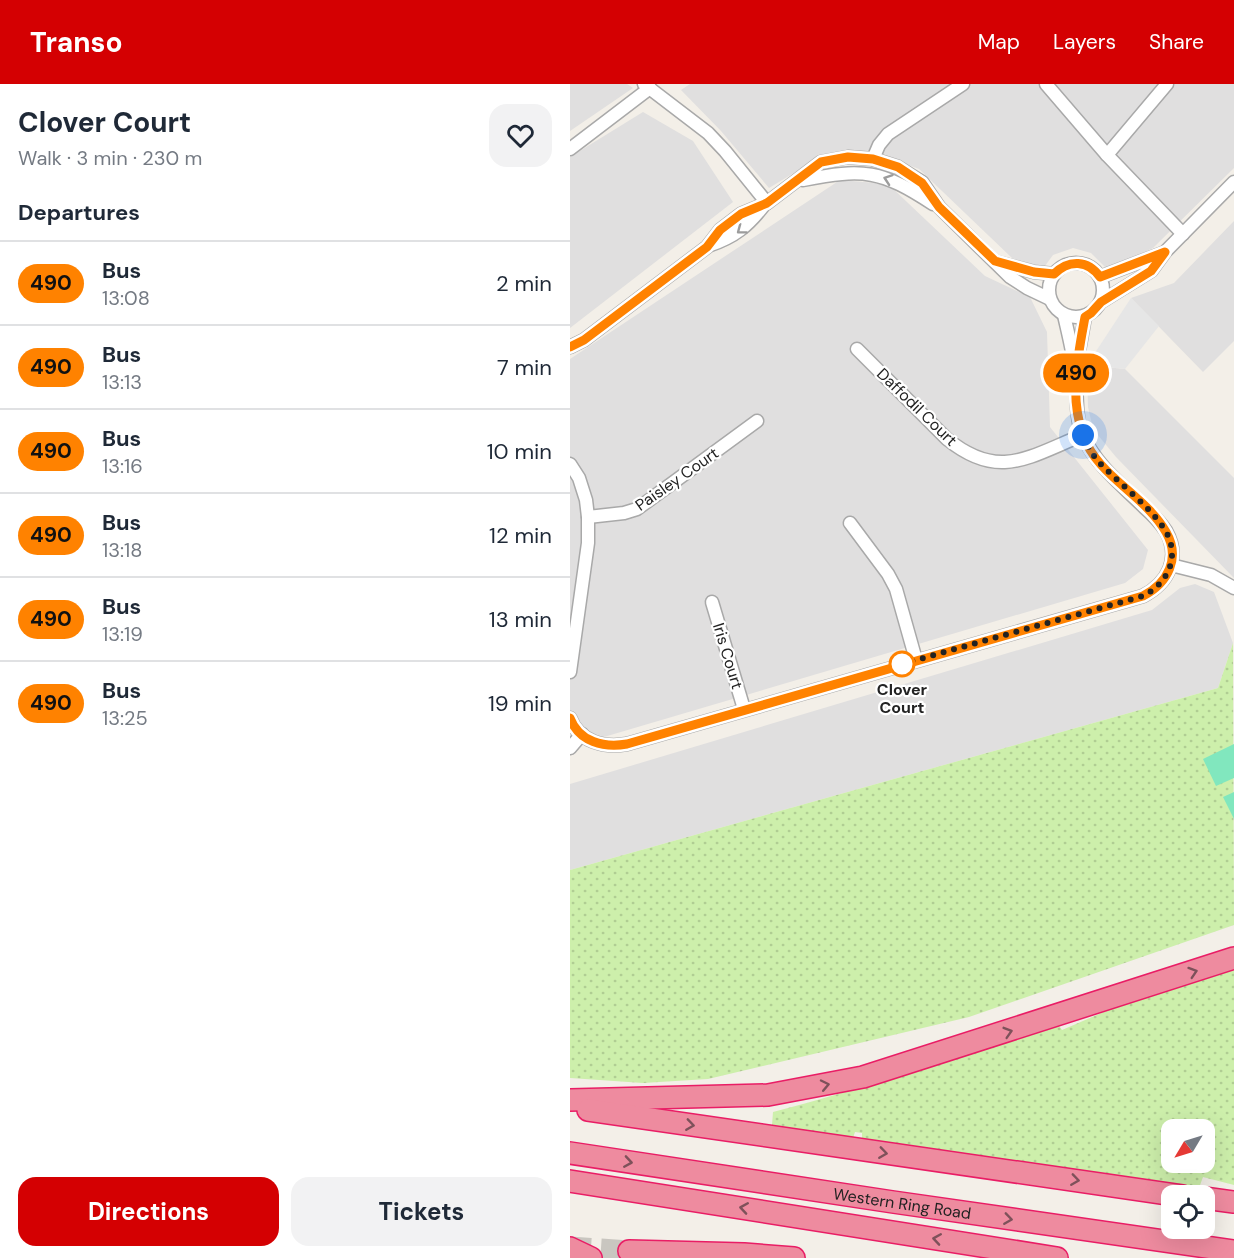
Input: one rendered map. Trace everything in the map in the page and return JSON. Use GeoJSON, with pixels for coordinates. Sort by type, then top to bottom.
{"type":"FeatureCollection","features":[{"type":"Feature","properties":{"kind":"highway"},"geometry":{"type":"LineString","coordinates":[[570,1100],[768,1095],[863,1077],[1234,958]]}},
{"type":"Feature","properties":{"kind":"highway"},"geometry":{"type":"LineString","coordinates":[[570,1107],[1161,1193]]}},
{"type":"Feature","properties":{"kind":"highway","name":"Western Ring Road"},"geometry":{"type":"LineString","coordinates":[[570,1153],[881,1201],[1234,1251]]}},
{"type":"Feature","properties":{"kind":"highway","name":"Western Ring Road"},"geometry":{"type":"LineString","coordinates":[[570,1181],[1057,1258]]}},
{"type":"Feature","properties":{"kind":"highway"},"geometry":{"type":"LineString","coordinates":[[1215,1199],[1234,1202]]}},
{"type":"Feature","properties":{"kind":"highway"},"geometry":{"type":"LineString","coordinates":[[570,1248],[591,1258]]}},
{"type":"Feature","properties":{"kind":"highway"},"geometry":{"type":"LineString","coordinates":[[629,1251],[744,1254],[794,1258]]}},
{"type":"Feature","properties":{"kind":"highway"},"geometry":{"type":"LineString","coordinates":[[1210,1258],[1234,1251]]}},
{"type":"Feature","properties":{"kind":"street"},"geometry":{"type":"LineString","coordinates":[[873,159],[879,145],[888,134],[963,84]]}},
{"type":"Feature","properties":{"kind":"street"},"geometry":{"type":"LineString","coordinates":[[1046,84],[1107,155],[1184,234]]}},
{"type":"Feature","properties":{"kind":"street"},"geometry":{"type":"LineString","coordinates":[[1107,155],[1167,84]]}},
{"type":"Feature","properties":{"kind":"street"},"geometry":{"type":"LineString","coordinates":[[570,149],[647,86],[708,133],[767,203]]}},
{"type":"Feature","properties":{"kind":"street"},"geometry":{"type":"LineString","coordinates":[[570,347],[584,340],[707,247],[720,230],[741,214],[767,203],[821,162],[848,157],[873,159],[898,167],[922,183],[939,207],[1010,277],[1050,299]]}},
{"type":"Feature","properties":{"kind":"street"},"geometry":{"type":"LineString","coordinates":[[799,180],[850,172],[867,173],[888,178],[906,186],[939,207]]}},
{"type":"Feature","properties":{"kind":"street"},"geometry":{"type":"LineString","coordinates":[[1101,302],[1103,285],[1100,277],[1089,266],[1074,263],[1059,268],[1054,274],[1048,290],[1050,299],[1058,311],[1071,318],[1085,317],[1101,302],[1151,271],[1165,252],[1234,182]]}},
{"type":"Feature","properties":{"kind":"street"},"geometry":{"type":"LineString","coordinates":[[1100,277],[1165,252]]}},
{"type":"Feature","properties":{"kind":"street"},"geometry":{"type":"LineString","coordinates":[[995,261],[1034,272],[1054,274]]}},
{"type":"Feature","properties":{"kind":"street"},"geometry":{"type":"LineString","coordinates":[[570,718],[572,724],[582,734],[598,744],[613,746],[627,744],[1143,596],[1155,590],[1165,578],[1171,565],[1171,545],[1166,531],[1155,518],[1094,457],[1083,435],[1077,407],[1076,370],[1064,315]]}},
{"type":"Feature","properties":{"kind":"street"},"geometry":{"type":"LineString","coordinates":[[1076,370],[1085,317]]}},
{"type":"Feature","properties":{"kind":"street"},"geometry":{"type":"LineString","coordinates":[[570,356],[584,340]]}},
{"type":"Feature","properties":{"kind":"street","name":"Daffodil Court"},"geometry":{"type":"LineString","coordinates":[[857,350],[947,439],[975,458],[989,462],[1022,459],[1083,435]]}},
{"type":"Feature","properties":{"kind":"street","name":"Paisley Court"},"geometry":{"type":"LineString","coordinates":[[588,517],[624,513],[637,509],[757,421]]}},
{"type":"Feature","properties":{"kind":"street"},"geometry":{"type":"LineString","coordinates":[[570,464],[582,489],[588,517],[588,543],[570,672]]}},
{"type":"Feature","properties":{"kind":"street"},"geometry":{"type":"LineString","coordinates":[[850,523],[888,574],[896,589],[916,660]]}},
{"type":"Feature","properties":{"kind":"street"},"geometry":{"type":"LineString","coordinates":[[1171,565],[1211,575],[1234,588]]}},
{"type":"Feature","properties":{"kind":"street","name":"Iris Court"},"geometry":{"type":"LineString","coordinates":[[712,602],[744,709]]}},
{"type":"Feature","properties":{"kind":"street"},"geometry":{"type":"LineString","coordinates":[[570,748],[582,734]]}},
{"type":"Feature","properties":{"kind":"shaded area"},"geometry":{"type":"Polygon","coordinates":[[[570,84],[627,84],[633,88],[570,131],[570,84]]]}},
{"type":"Feature","properties":{"kind":"shaded area"},"geometry":{"type":"Polygon","coordinates":[[[690,84],[1234,84],[1234,168],[1153,248],[1108,270],[1091,253],[1073,248],[1053,255],[1042,270],[1012,258],[919,169],[885,156],[865,152],[842,153],[817,159],[769,188],[721,131],[681,90],[690,84]]]}},
{"type":"Feature","properties":{"kind":"shaded area"},"geometry":{"type":"Polygon","coordinates":[[[643,112],[693,141],[733,202],[570,328],[570,157],[643,112]]]}},
{"type":"Feature","properties":{"kind":"shaded area"},"geometry":{"type":"Polygon","coordinates":[[[840,180],[888,184],[985,276],[1030,297],[1047,332],[1050,427],[1148,550],[1143,569],[1125,583],[570,747],[570,359],[840,180]]]}},
{"type":"Feature","properties":{"kind":"shaded area"},"geometry":{"type":"Polygon","coordinates":[[[1234,221],[1234,341],[1203,372],[1131,298],[1174,283],[1234,221]]]}},
{"type":"Feature","properties":{"kind":"shaded area"},"geometry":{"type":"Polygon","coordinates":[[[1131,298],[1159,326],[1125,369],[1087,365],[1131,298]]]}},
{"type":"Feature","properties":{"kind":"shaded area"},"geometry":{"type":"Polygon","coordinates":[[[1087,365],[1125,369],[1234,478],[1234,578],[1116,457],[1093,429],[1088,407],[1087,365]]]}},
{"type":"Feature","properties":{"kind":"shaded area"},"geometry":{"type":"Polygon","coordinates":[[[1195,584],[1214,592],[1233,643],[1218,688],[570,870],[570,784],[1152,610],[1180,588],[1195,584]]]}},
{"type":"Feature","properties":{"kind":"green space"},"geometry":{"type":"Polygon","coordinates":[[[1233,643],[1234,925],[969,1017],[708,1079],[643,1083],[570,1078],[570,870],[1218,688],[1233,643]]]}},
{"type":"Feature","properties":{"kind":"green space"},"geometry":{"type":"Polygon","coordinates":[[[1234,744],[1234,778],[1216,786],[1203,759],[1234,744]]]}},
{"type":"Feature","properties":{"kind":"green space"},"geometry":{"type":"Polygon","coordinates":[[[1234,792],[1234,819],[1223,797],[1234,792]]]}},
{"type":"Feature","properties":{"kind":"green space"},"geometry":{"type":"Polygon","coordinates":[[[1234,968],[1234,1185],[1203,1177],[1200,1185],[1178,1185],[862,1139],[862,1133],[855,1132],[853,1138],[772,1125],[773,1112],[916,1071],[1057,1023],[1062,1030],[1127,1002],[1234,968]]]}},
{"type":"Feature","properties":{"kind":"tunnel"},"geometry":{"type":"LineString","coordinates":[[570,1247],[629,1251]]}},
{"type":"Feature","properties":{"kind":"bus line","name":"490"},"geometry":{"type":"LineString","coordinates":[[570,347],[584,340],[707,247],[720,230],[741,214],[767,203],[821,162],[848,157],[873,159],[898,167],[922,183],[939,207],[995,261],[1034,272],[1054,274],[1066,265],[1082,264],[1089,266],[1100,277],[1165,252],[1151,271],[1101,302],[1085,317],[1076,370],[1077,407],[1083,435],[1094,457],[1166,531],[1171,545],[1171,565],[1165,578],[1155,590],[1143,596],[627,744],[613,746],[598,744],[582,734],[572,724],[570,718]]}},
{"type":"Feature","properties":{"kind":"place","name":"Clover Court"},"geometry":{"type":"Point","coordinates":[902,664]}},
{"type":"Feature","properties":{"kind":"route"},"geometry":{"type":"LineString","coordinates":[[902,664],[1143,596],[1155,590],[1165,578],[1171,565],[1171,545],[1166,531],[1094,457],[1083,435]]}}]}
